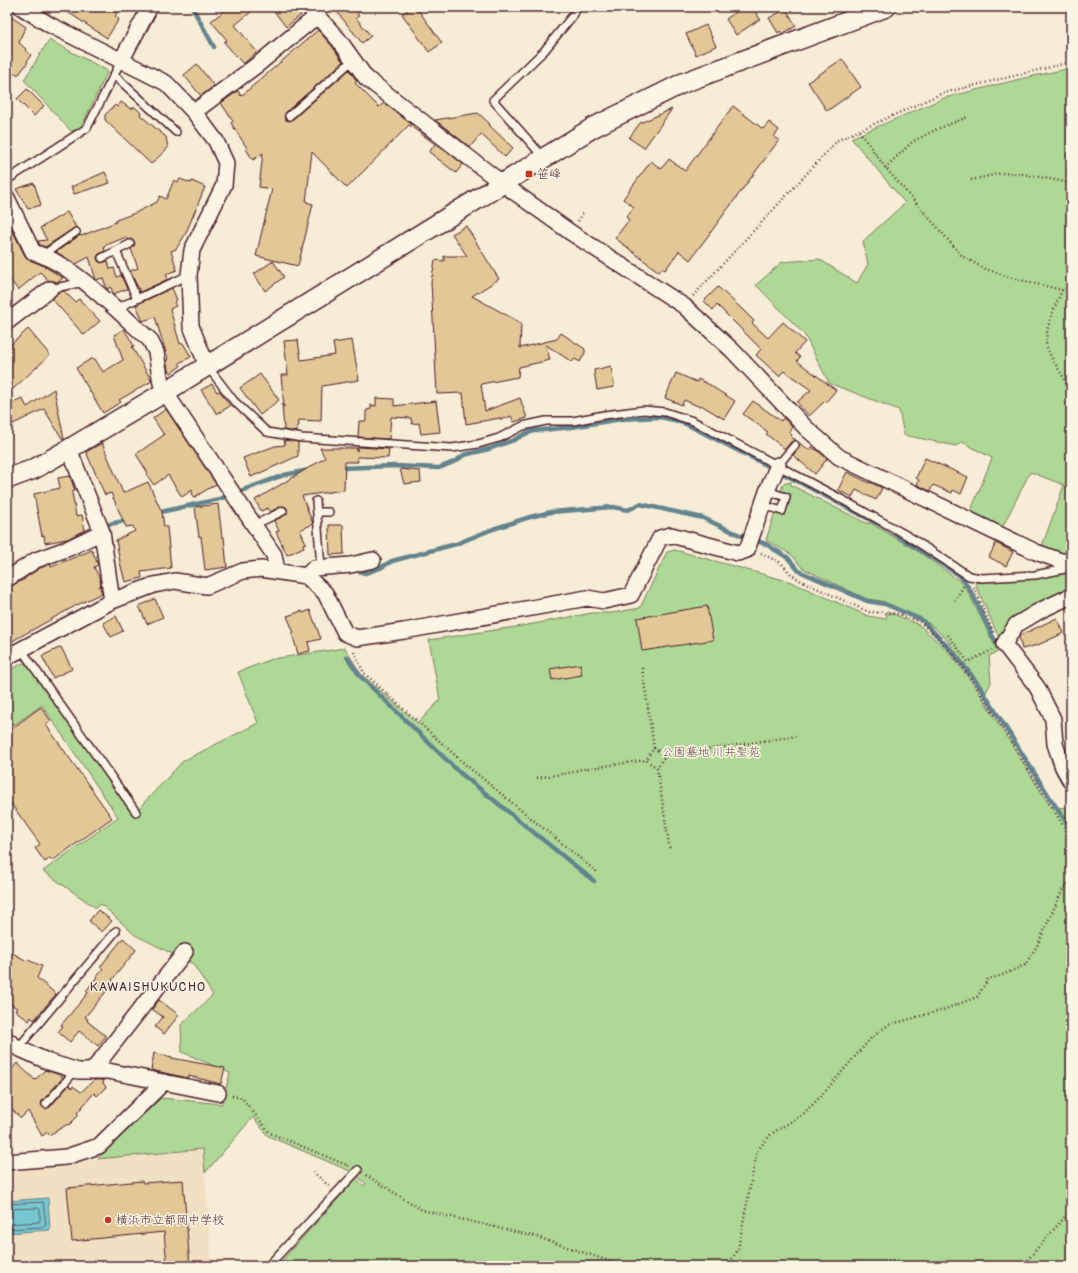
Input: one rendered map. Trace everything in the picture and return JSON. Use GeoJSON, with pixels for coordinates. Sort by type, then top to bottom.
{"type":"FeatureCollection","features":[{"type":"Feature","properties":{"kind":"street"},"geometry":{"type":"LineString","coordinates":[[21,7],[50,25],[166,83],[194,112],[216,141],[226,163],[224,185],[192,250],[189,275],[191,326],[208,366]]}},
{"type":"Feature","properties":{"kind":"street"},"geometry":{"type":"LineString","coordinates":[[121,61],[150,7]]}},
{"type":"Feature","properties":{"kind":"street"},"geometry":{"type":"LineString","coordinates":[[8,482],[69,449],[208,366],[594,127],[683,83],[886,7]]}},
{"type":"Feature","properties":{"kind":"street"},"geometry":{"type":"LineString","coordinates":[[194,112],[257,65],[313,11],[339,40],[366,78],[503,184],[570,232],[684,306],[732,350],[805,430],[839,458],[1036,552],[1061,561],[1071,562]]}},
{"type":"Feature","properties":{"kind":"street"},"geometry":{"type":"LineString","coordinates":[[7,198],[33,252],[56,261],[84,282],[150,340],[156,352],[161,383],[165,392],[274,555],[277,571]]}},
{"type":"Feature","properties":{"kind":"street"},"geometry":{"type":"LineString","coordinates":[[7,322],[50,289]]}},
{"type":"Feature","properties":{"kind":"street"},"geometry":{"type":"LineString","coordinates":[[69,449],[102,532],[112,601]]}},
{"type":"Feature","properties":{"kind":"street"},"geometry":{"type":"LineString","coordinates":[[7,657],[112,601],[154,586],[175,581],[207,586],[243,571],[261,569],[306,576],[325,593],[345,633],[357,638],[587,598],[604,601],[631,595],[660,538],[671,535],[738,553],[747,550],[778,466]]}},
{"type":"Feature","properties":{"kind":"street"},"geometry":{"type":"LineString","coordinates":[[7,579],[36,560],[69,548],[102,532]]}},
{"type":"Feature","properties":{"kind":"street"},"geometry":{"type":"LineString","coordinates":[[306,576],[314,568],[351,565],[373,560]]}},
{"type":"Feature","properties":{"kind":"street"},"geometry":{"type":"LineString","coordinates":[[1071,596],[1041,610],[1016,625],[1000,641],[1037,687],[1054,719],[1055,744],[1063,767],[1071,781]]}},
{"type":"Feature","properties":{"kind":"street"},"geometry":{"type":"LineString","coordinates":[[92,1071],[185,952]]}},
{"type":"Feature","properties":{"kind":"street"},"geometry":{"type":"LineString","coordinates":[[12,1044],[49,1062],[75,1071],[108,1070],[218,1093]]}},
{"type":"Feature","properties":{"kind":"street"},"geometry":{"type":"LineString","coordinates":[[7,1162],[66,1157],[99,1146],[164,1082]]}},
{"type":"Feature","properties":{"kind":"lane"},"geometry":{"type":"LineString","coordinates":[[544,158],[493,100],[544,51],[574,14],[577,7]]}},
{"type":"Feature","properties":{"kind":"lane"},"geometry":{"type":"LineString","coordinates":[[289,116],[353,60]]}},
{"type":"Feature","properties":{"kind":"lane"},"geometry":{"type":"LineString","coordinates":[[7,180],[87,128],[121,61]]}},
{"type":"Feature","properties":{"kind":"lane"},"geometry":{"type":"LineString","coordinates":[[114,75],[176,132]]}},
{"type":"Feature","properties":{"kind":"lane"},"geometry":{"type":"LineString","coordinates":[[43,255],[76,232]]}},
{"type":"Feature","properties":{"kind":"lane"},"geometry":{"type":"LineString","coordinates":[[102,258],[130,244]]}},
{"type":"Feature","properties":{"kind":"lane"},"geometry":{"type":"LineString","coordinates":[[116,251],[137,299]]}},
{"type":"Feature","properties":{"kind":"lane"},"geometry":{"type":"LineString","coordinates":[[115,309],[189,275]]}},
{"type":"Feature","properties":{"kind":"lane"},"geometry":{"type":"LineString","coordinates":[[50,289],[84,282]]}},
{"type":"Feature","properties":{"kind":"lane"},"geometry":{"type":"LineString","coordinates":[[208,366],[234,401],[267,432],[302,438],[452,448],[478,444],[500,438],[524,426],[546,421],[573,421],[644,410],[664,412],[693,421],[778,466],[908,536],[969,576],[982,578],[1035,576],[1071,567]]}},
{"type":"Feature","properties":{"kind":"lane"},"geometry":{"type":"LineString","coordinates":[[778,466],[794,445]]}},
{"type":"Feature","properties":{"kind":"lane"},"geometry":{"type":"LineString","coordinates":[[316,501],[321,568]]}},
{"type":"Feature","properties":{"kind":"lane"},"geometry":{"type":"LineString","coordinates":[[254,525],[283,511]]}},
{"type":"Feature","properties":{"kind":"lane"},"geometry":{"type":"LineString","coordinates":[[317,512],[329,512]]}},
{"type":"Feature","properties":{"kind":"lane"},"geometry":{"type":"LineString","coordinates":[[21,649],[136,812]]}},
{"type":"Feature","properties":{"kind":"lane"},"geometry":{"type":"LineString","coordinates":[[12,1044],[116,931]]}},
{"type":"Feature","properties":{"kind":"lane"},"geometry":{"type":"LineString","coordinates":[[46,1104],[75,1071]]}},
{"type":"Feature","properties":{"kind":"lane"},"geometry":{"type":"LineString","coordinates":[[268,1266],[358,1170]]}},
{"type":"Feature","properties":{"kind":"path"},"geometry":{"type":"LineString","coordinates":[[684,306],[838,140],[943,93],[1071,62]]}},
{"type":"Feature","properties":{"kind":"path"},"geometry":{"type":"LineString","coordinates":[[886,168],[912,142],[937,128],[968,117]]}},
{"type":"Feature","properties":{"kind":"path"},"geometry":{"type":"LineString","coordinates":[[859,131],[886,168],[962,256],[983,268],[1012,278],[1062,290],[1071,290]]}},
{"type":"Feature","properties":{"kind":"path"},"geometry":{"type":"LineString","coordinates":[[971,180],[1002,174],[1023,174],[1071,183]]}},
{"type":"Feature","properties":{"kind":"path"},"geometry":{"type":"LineString","coordinates":[[1062,290],[1050,322],[1046,341],[1052,357],[1071,390]]}},
{"type":"Feature","properties":{"kind":"path"},"geometry":{"type":"LineString","coordinates":[[749,546],[781,563],[791,574],[802,581],[869,612],[899,614],[920,622],[935,635],[977,687],[1070,833],[1071,838]]}},
{"type":"Feature","properties":{"kind":"path"},"geometry":{"type":"LineString","coordinates":[[955,601],[969,576]]}},
{"type":"Feature","properties":{"kind":"path"},"geometry":{"type":"LineString","coordinates":[[948,635],[968,662],[1000,641],[969,576]]}},
{"type":"Feature","properties":{"kind":"path"},"geometry":{"type":"LineString","coordinates":[[345,633],[364,673],[466,766],[598,873]]}},
{"type":"Feature","properties":{"kind":"path"},"geometry":{"type":"LineString","coordinates":[[642,668],[654,748],[646,760]]}},
{"type":"Feature","properties":{"kind":"path"},"geometry":{"type":"LineString","coordinates":[[654,748],[665,756],[796,736]]}},
{"type":"Feature","properties":{"kind":"path"},"geometry":{"type":"LineString","coordinates":[[665,756],[657,768],[670,851]]}},
{"type":"Feature","properties":{"kind":"path"},"geometry":{"type":"LineString","coordinates":[[537,778],[574,772],[577,770],[646,760],[657,768]]}},
{"type":"Feature","properties":{"kind":"path"},"geometry":{"type":"LineString","coordinates":[[728,1266],[738,1249],[757,1152],[771,1134],[803,1114],[821,1096],[871,1038],[888,1025],[943,1010],[977,997],[988,979],[1000,976],[1025,965],[1037,946],[1062,891],[1071,880]]}},
{"type":"Feature","properties":{"kind":"path"},"geometry":{"type":"LineString","coordinates":[[218,1093],[242,1098],[270,1133],[358,1170],[422,1210],[537,1237],[624,1266]]}},
{"type":"Feature","properties":{"kind":"path"},"geometry":{"type":"LineString","coordinates":[[313,1172],[332,1189],[348,1181]]}},
{"type":"Feature","properties":{"kind":"path"},"geometry":{"type":"LineString","coordinates":[[1022,1266],[1064,1218],[1071,1207]]}},
{"type":"Feature","properties":{"kind":"shaded area","name":"横浜市立都岡中学校"},"geometry":{"type":"Polygon","coordinates":[[[203,1149],[212,1266],[7,1266],[7,1171],[54,1167],[97,1159],[203,1149]]]}},
{"type":"Feature","properties":{"kind":"green space"},"geometry":{"type":"Polygon","coordinates":[[[49,40],[108,71],[80,129],[71,131],[24,80],[49,40]]]}},
{"type":"Feature","properties":{"kind":"green space"},"geometry":{"type":"Polygon","coordinates":[[[1071,68],[1071,554],[1057,554],[1041,549],[1064,485],[1030,472],[1000,532],[968,518],[992,458],[962,442],[956,446],[904,435],[899,410],[829,383],[804,334],[756,285],[782,262],[819,259],[857,283],[868,264],[863,241],[905,203],[851,138],[944,98],[1071,68]]]}},
{"type":"Feature","properties":{"kind":"green space"},"geometry":{"type":"Polygon","coordinates":[[[791,482],[791,485],[868,524],[869,522],[919,552],[964,584],[998,652],[989,656],[991,683],[986,692],[947,640],[934,627],[923,620],[882,601],[867,599],[802,568],[792,555],[766,540],[775,512],[785,515],[792,494],[781,491],[783,484],[791,482]]]}},
{"type":"Feature","properties":{"kind":"green space","name":"公園墓地 川井聖苑"},"geometry":{"type":"Polygon","coordinates":[[[675,550],[791,582],[868,616],[886,619],[887,611],[919,625],[946,649],[975,686],[1051,807],[1071,808],[1071,1266],[277,1266],[356,1179],[364,1186],[366,1184],[352,1172],[268,1136],[253,1117],[205,1173],[203,1149],[97,1159],[161,1098],[222,1104],[230,1073],[182,1052],[181,1025],[213,995],[193,964],[135,935],[101,904],[96,908],[43,871],[118,817],[42,705],[7,730],[7,672],[23,663],[30,666],[131,809],[139,808],[183,761],[258,723],[238,672],[272,659],[345,648],[361,674],[418,723],[440,700],[429,640],[522,626],[592,613],[612,613],[640,608],[667,552],[675,550]]]}},
{"type":"Feature","properties":{"kind":"green space"},"geometry":{"type":"Polygon","coordinates":[[[1071,571],[1071,591],[1011,625],[999,638],[975,583],[1040,578],[1071,571]]]}},
{"type":"Feature","properties":{"kind":"water"},"geometry":{"type":"Polygon","coordinates":[[[48,1198],[50,1230],[7,1233],[7,1201],[48,1198]]]}},
{"type":"Feature","properties":{"kind":"building"},"geometry":{"type":"Polygon","coordinates":[[[60,7],[109,7],[117,13],[115,16],[119,19],[107,38],[60,7]]]}},
{"type":"Feature","properties":{"kind":"building"},"geometry":{"type":"Polygon","coordinates":[[[229,7],[257,7],[235,25],[257,52],[243,64],[224,42],[227,40],[211,21],[229,7]]]}},
{"type":"Feature","properties":{"kind":"building"},"geometry":{"type":"Polygon","coordinates":[[[271,7],[295,7],[301,15],[286,27],[271,7]]]}},
{"type":"Feature","properties":{"kind":"building"},"geometry":{"type":"Polygon","coordinates":[[[333,7],[366,7],[357,14],[359,16],[356,18],[371,36],[362,43],[333,7]]]}},
{"type":"Feature","properties":{"kind":"building"},"geometry":{"type":"Polygon","coordinates":[[[412,7],[416,7],[442,43],[429,52],[402,14],[412,7]]]}},
{"type":"Feature","properties":{"kind":"building"},"geometry":{"type":"Polygon","coordinates":[[[743,7],[752,7],[760,19],[736,35],[726,19],[743,7]]]}},
{"type":"Feature","properties":{"kind":"building"},"geometry":{"type":"Polygon","coordinates":[[[786,9],[796,26],[782,34],[780,31],[778,33],[769,18],[786,9]]]}},
{"type":"Feature","properties":{"kind":"building"},"geometry":{"type":"Polygon","coordinates":[[[7,14],[26,27],[19,43],[31,55],[27,61],[28,62],[19,74],[14,74],[9,70],[9,72],[7,72],[7,14]]]}},
{"type":"Feature","properties":{"kind":"building"},"geometry":{"type":"Polygon","coordinates":[[[706,25],[716,46],[696,55],[686,34],[706,25]]]}},
{"type":"Feature","properties":{"kind":"building"},"geometry":{"type":"Polygon","coordinates":[[[318,30],[343,62],[286,112],[284,117],[286,120],[292,120],[349,70],[357,81],[355,83],[379,107],[384,103],[463,164],[456,173],[429,152],[435,144],[409,125],[347,188],[312,152],[306,202],[313,204],[298,266],[256,256],[272,189],[259,187],[263,153],[253,160],[231,123],[233,121],[221,103],[238,91],[241,96],[318,30]]]}},
{"type":"Feature","properties":{"kind":"building"},"geometry":{"type":"Polygon","coordinates":[[[842,59],[861,87],[827,111],[808,82],[842,59]]]}},
{"type":"Feature","properties":{"kind":"building"},"geometry":{"type":"Polygon","coordinates":[[[197,64],[214,86],[201,96],[184,75],[197,64]]]}},
{"type":"Feature","properties":{"kind":"building"},"geometry":{"type":"Polygon","coordinates":[[[27,89],[44,106],[34,116],[17,99],[27,89]]]}},
{"type":"Feature","properties":{"kind":"building"},"geometry":{"type":"Polygon","coordinates":[[[121,102],[131,109],[135,107],[141,113],[140,115],[166,137],[168,148],[151,164],[105,120],[105,115],[115,105],[117,107],[121,102]]]}},
{"type":"Feature","properties":{"kind":"building"},"geometry":{"type":"Polygon","coordinates":[[[733,106],[763,129],[769,122],[779,130],[774,137],[779,140],[690,260],[679,251],[665,270],[662,268],[659,272],[615,238],[629,220],[626,217],[634,207],[623,199],[651,161],[661,169],[669,159],[685,171],[733,106]]]}},
{"type":"Feature","properties":{"kind":"building"},"geometry":{"type":"Polygon","coordinates":[[[672,109],[644,148],[629,138],[640,123],[672,109]]]}},
{"type":"Feature","properties":{"kind":"building"},"geometry":{"type":"Polygon","coordinates":[[[478,113],[513,148],[505,157],[481,134],[470,147],[435,120],[478,113]]]}},
{"type":"Feature","properties":{"kind":"building"},"geometry":{"type":"Polygon","coordinates":[[[105,172],[110,183],[74,194],[71,187],[105,172]]]}},
{"type":"Feature","properties":{"kind":"building"},"geometry":{"type":"Polygon","coordinates":[[[180,179],[191,183],[192,181],[205,187],[185,235],[176,249],[171,251],[177,270],[166,274],[168,279],[140,292],[130,271],[138,268],[131,249],[135,242],[131,239],[127,240],[126,237],[104,246],[105,251],[97,257],[98,261],[101,263],[108,261],[110,269],[114,268],[117,277],[121,275],[127,289],[113,294],[111,287],[107,289],[103,278],[96,280],[89,257],[76,264],[56,252],[80,235],[81,236],[116,222],[116,220],[135,213],[157,202],[160,196],[166,199],[174,180],[178,182],[180,179]]]}},
{"type":"Feature","properties":{"kind":"building"},"geometry":{"type":"Polygon","coordinates":[[[34,183],[41,205],[28,209],[16,189],[34,183]]]}},
{"type":"Feature","properties":{"kind":"building"},"geometry":{"type":"Polygon","coordinates":[[[67,212],[76,227],[45,247],[40,245],[38,241],[47,240],[40,228],[67,212]]]}},
{"type":"Feature","properties":{"kind":"building"},"geometry":{"type":"Polygon","coordinates":[[[7,219],[25,256],[63,278],[58,282],[48,280],[40,272],[18,290],[7,276],[7,219]]]}},
{"type":"Feature","properties":{"kind":"building"},"geometry":{"type":"Polygon","coordinates":[[[466,226],[499,279],[472,296],[521,323],[520,348],[557,339],[561,333],[585,349],[585,353],[580,362],[575,359],[572,362],[546,345],[550,360],[519,367],[518,377],[481,384],[485,411],[520,398],[527,418],[514,422],[511,416],[501,420],[500,418],[466,424],[463,393],[437,394],[431,282],[435,260],[444,261],[444,256],[467,256],[452,234],[466,226]]]}},
{"type":"Feature","properties":{"kind":"building"},"geometry":{"type":"Polygon","coordinates":[[[273,261],[284,277],[265,291],[254,274],[273,261]]]}},
{"type":"Feature","properties":{"kind":"building"},"geometry":{"type":"Polygon","coordinates":[[[718,287],[754,321],[752,323],[768,338],[783,322],[805,342],[795,353],[800,357],[797,361],[836,390],[826,402],[825,401],[809,416],[797,402],[811,390],[784,371],[779,376],[756,355],[761,349],[717,305],[713,310],[704,301],[718,287]]]}},
{"type":"Feature","properties":{"kind":"building"},"geometry":{"type":"Polygon","coordinates":[[[172,288],[177,300],[174,302],[176,306],[170,309],[180,344],[183,343],[191,357],[179,363],[181,366],[171,373],[166,361],[168,359],[155,317],[143,321],[136,305],[172,288]]]}},
{"type":"Feature","properties":{"kind":"building"},"geometry":{"type":"Polygon","coordinates":[[[64,291],[75,302],[79,299],[100,321],[84,335],[52,299],[58,292],[64,291]]]}},
{"type":"Feature","properties":{"kind":"building"},"geometry":{"type":"Polygon","coordinates":[[[28,329],[50,355],[13,389],[7,381],[7,348],[28,329]]]}},
{"type":"Feature","properties":{"kind":"building"},"geometry":{"type":"Polygon","coordinates":[[[124,329],[134,346],[132,347],[152,381],[119,400],[121,402],[103,413],[76,368],[91,359],[95,359],[103,372],[123,360],[114,335],[124,329]]]}},
{"type":"Feature","properties":{"kind":"building"},"geometry":{"type":"Polygon","coordinates":[[[298,340],[301,360],[335,355],[333,343],[352,340],[359,380],[322,386],[321,421],[298,420],[299,426],[297,426],[297,432],[284,430],[282,404],[284,407],[281,375],[288,375],[284,341],[298,340]]]}},
{"type":"Feature","properties":{"kind":"building"},"geometry":{"type":"Polygon","coordinates":[[[611,366],[614,387],[597,390],[594,370],[611,366]]]}},
{"type":"Feature","properties":{"kind":"building"},"geometry":{"type":"Polygon","coordinates":[[[676,373],[697,382],[698,379],[714,387],[735,401],[724,419],[701,405],[700,407],[684,400],[682,405],[665,398],[676,373]]]}},
{"type":"Feature","properties":{"kind":"building"},"geometry":{"type":"Polygon","coordinates":[[[260,374],[279,400],[260,415],[240,388],[260,374]]]}},
{"type":"Feature","properties":{"kind":"building"},"geometry":{"type":"Polygon","coordinates":[[[212,384],[217,392],[220,391],[230,406],[217,414],[201,390],[212,384]]]}},
{"type":"Feature","properties":{"kind":"building"},"geometry":{"type":"Polygon","coordinates":[[[54,389],[63,440],[44,409],[7,427],[7,405],[22,398],[27,407],[54,389]]]}},
{"type":"Feature","properties":{"kind":"building"},"geometry":{"type":"Polygon","coordinates":[[[376,398],[394,399],[394,406],[436,401],[440,432],[421,434],[419,423],[412,424],[411,418],[391,417],[389,439],[358,437],[359,421],[366,421],[366,411],[371,409],[371,405],[376,406],[376,398]]]}},
{"type":"Feature","properties":{"kind":"building"},"geometry":{"type":"Polygon","coordinates":[[[753,401],[781,421],[783,418],[786,420],[792,427],[789,432],[792,435],[791,437],[796,440],[791,442],[785,449],[766,434],[768,432],[743,414],[753,401]]]}},
{"type":"Feature","properties":{"kind":"building"},"geometry":{"type":"Polygon","coordinates":[[[166,409],[216,484],[193,498],[192,490],[182,497],[168,475],[154,485],[146,474],[148,473],[136,454],[164,435],[153,418],[166,409]]]}},
{"type":"Feature","properties":{"kind":"building"},"geometry":{"type":"Polygon","coordinates":[[[284,440],[298,442],[298,456],[251,477],[243,458],[275,446],[285,445],[284,440]]]}},
{"type":"Feature","properties":{"kind":"building"},"geometry":{"type":"Polygon","coordinates":[[[102,443],[123,493],[148,482],[162,512],[164,527],[167,527],[171,568],[141,572],[142,578],[125,582],[116,540],[135,531],[133,526],[126,527],[111,493],[105,495],[86,452],[102,443]]]}},
{"type":"Feature","properties":{"kind":"building"},"geometry":{"type":"Polygon","coordinates":[[[799,443],[810,450],[812,447],[816,449],[827,459],[815,474],[793,455],[799,448],[799,443]]]}},
{"type":"Feature","properties":{"kind":"building"},"geometry":{"type":"Polygon","coordinates":[[[358,447],[389,449],[388,458],[357,457],[358,462],[345,462],[344,490],[302,496],[313,524],[300,530],[306,543],[303,544],[304,547],[287,555],[276,532],[279,531],[274,521],[287,514],[287,508],[281,506],[270,512],[268,508],[261,511],[255,500],[325,458],[320,448],[357,448],[357,451],[358,447]]]}},
{"type":"Feature","properties":{"kind":"building"},"geometry":{"type":"Polygon","coordinates":[[[925,458],[968,477],[961,494],[953,490],[952,493],[933,485],[930,491],[917,485],[919,480],[916,478],[925,458]]]}},
{"type":"Feature","properties":{"kind":"building"},"geometry":{"type":"Polygon","coordinates":[[[400,469],[420,471],[421,482],[404,484],[400,469]]]}},
{"type":"Feature","properties":{"kind":"building"},"geometry":{"type":"Polygon","coordinates":[[[847,472],[882,488],[876,500],[856,490],[852,497],[838,490],[847,472]]]}},
{"type":"Feature","properties":{"kind":"building"},"geometry":{"type":"Polygon","coordinates":[[[70,476],[75,491],[72,492],[76,516],[82,515],[85,530],[67,539],[45,543],[44,535],[42,536],[34,494],[60,488],[58,478],[70,476]]]}},
{"type":"Feature","properties":{"kind":"building"},"geometry":{"type":"Polygon","coordinates":[[[218,504],[222,537],[224,537],[227,567],[205,570],[201,536],[199,537],[195,507],[218,504]]]}},
{"type":"Feature","properties":{"kind":"building"},"geometry":{"type":"Polygon","coordinates":[[[329,525],[343,525],[344,554],[330,555],[329,525]]]}},
{"type":"Feature","properties":{"kind":"building"},"geometry":{"type":"Polygon","coordinates":[[[996,543],[1013,552],[1006,566],[989,557],[996,543]]]}},
{"type":"Feature","properties":{"kind":"building"},"geometry":{"type":"Polygon","coordinates":[[[92,550],[98,565],[94,567],[100,579],[101,586],[99,586],[102,593],[75,606],[7,644],[7,588],[25,579],[40,568],[50,564],[51,567],[92,550]]]}},
{"type":"Feature","properties":{"kind":"building"},"geometry":{"type":"Polygon","coordinates":[[[155,599],[163,617],[147,624],[139,606],[155,599]]]}},
{"type":"Feature","properties":{"kind":"building"},"geometry":{"type":"Polygon","coordinates":[[[707,606],[713,640],[642,651],[637,618],[707,606]]]}},
{"type":"Feature","properties":{"kind":"building"},"geometry":{"type":"Polygon","coordinates":[[[310,610],[321,639],[308,642],[310,651],[298,654],[292,633],[294,633],[287,616],[310,610]]]}},
{"type":"Feature","properties":{"kind":"building"},"geometry":{"type":"Polygon","coordinates":[[[116,616],[123,631],[111,637],[103,623],[116,616]]]}},
{"type":"Feature","properties":{"kind":"building"},"geometry":{"type":"Polygon","coordinates":[[[1057,618],[1064,633],[1038,645],[1022,649],[1019,637],[1021,635],[1057,618]]]}},
{"type":"Feature","properties":{"kind":"building"},"geometry":{"type":"Polygon","coordinates":[[[61,647],[72,669],[53,678],[42,656],[61,647]]]}},
{"type":"Feature","properties":{"kind":"building"},"geometry":{"type":"Polygon","coordinates":[[[580,664],[582,675],[552,680],[550,669],[580,664]]]}},
{"type":"Feature","properties":{"kind":"building"},"geometry":{"type":"Polygon","coordinates":[[[41,707],[51,721],[46,725],[112,818],[52,861],[50,858],[45,862],[35,848],[40,844],[7,798],[7,732],[41,707]]]}},
{"type":"Feature","properties":{"kind":"building"},"geometry":{"type":"Polygon","coordinates":[[[98,910],[112,921],[102,932],[89,921],[98,910]]]}},
{"type":"Feature","properties":{"kind":"building"},"geometry":{"type":"Polygon","coordinates":[[[123,938],[136,950],[112,980],[114,982],[85,1017],[88,1019],[87,1021],[106,1036],[98,1046],[79,1031],[70,1042],[58,1032],[63,1026],[61,1025],[88,993],[86,991],[103,969],[100,967],[123,938]]]}},
{"type":"Feature","properties":{"kind":"building"},"geometry":{"type":"Polygon","coordinates":[[[7,950],[27,961],[28,960],[42,966],[37,978],[56,994],[34,1020],[31,1017],[29,1021],[15,1010],[17,1008],[7,1002],[7,950]]]}},
{"type":"Feature","properties":{"kind":"building"},"geometry":{"type":"Polygon","coordinates":[[[159,1000],[179,1015],[164,1034],[155,1027],[163,1017],[152,1009],[159,1000]]]}},
{"type":"Feature","properties":{"kind":"building"},"geometry":{"type":"Polygon","coordinates":[[[154,1053],[225,1068],[221,1084],[189,1076],[188,1078],[151,1070],[154,1053]]]}},
{"type":"Feature","properties":{"kind":"building"},"geometry":{"type":"Polygon","coordinates":[[[17,1063],[35,1080],[45,1070],[60,1075],[63,1078],[42,1101],[41,1105],[45,1109],[50,1107],[69,1085],[81,1092],[94,1080],[104,1080],[103,1083],[106,1087],[97,1096],[94,1093],[77,1113],[79,1115],[69,1125],[68,1124],[49,1135],[48,1132],[42,1136],[28,1111],[21,1118],[7,1105],[7,1075],[17,1063]]]}},
{"type":"Feature","properties":{"kind":"building"},"geometry":{"type":"Polygon","coordinates":[[[183,1180],[190,1266],[167,1266],[164,1232],[72,1241],[67,1188],[142,1181],[143,1183],[183,1180]]]}},
{"type":"Feature","properties":{"kind":"waterway"},"geometry":{"type":"LineString","coordinates":[[192,7],[214,47]]}},
{"type":"Feature","properties":{"kind":"waterway"},"geometry":{"type":"LineString","coordinates":[[340,468],[395,466],[439,468],[456,461],[464,455],[489,449],[534,431],[572,427],[621,419],[660,417],[674,420],[688,425],[884,527],[959,575],[966,583],[976,601],[994,640],[1000,649]]}},
{"type":"Feature","properties":{"kind":"waterway"},"geometry":{"type":"LineString","coordinates":[[156,513],[219,499],[284,475],[309,470]]}},
{"type":"Feature","properties":{"kind":"waterway"},"geometry":{"type":"LineString","coordinates":[[356,570],[365,573],[380,568],[392,561],[456,544],[493,529],[551,512],[613,507],[628,510],[640,504],[703,518],[742,536],[766,544],[788,558],[799,571],[867,601],[885,604],[922,620],[952,651],[980,687],[1071,829]]}},
{"type":"Feature","properties":{"kind":"waterway"},"geometry":{"type":"LineString","coordinates":[[110,524],[128,520]]}},
{"type":"Feature","properties":{"kind":"waterway"},"geometry":{"type":"LineString","coordinates":[[347,657],[360,676],[459,772],[594,881]]}},
{"type":"Feature","properties":{"kind":"waterway"},"geometry":{"type":"LineString","coordinates":[[1052,756],[1055,766],[1071,794]]}},
{"type":"Feature","properties":{"kind":"place","name":"笹峰"},"geometry":{"type":"Point","coordinates":[529,174]}},
{"type":"Feature","properties":{"kind":"place","name":"横浜市立都岡中学校"},"geometry":{"type":"Point","coordinates":[108,1220]}},
{"type":"Feature","properties":{"kind":"district","name":"KAWAISHUKUCHO"},"geometry":{"type":"Point","coordinates":[148,986]}}]}
